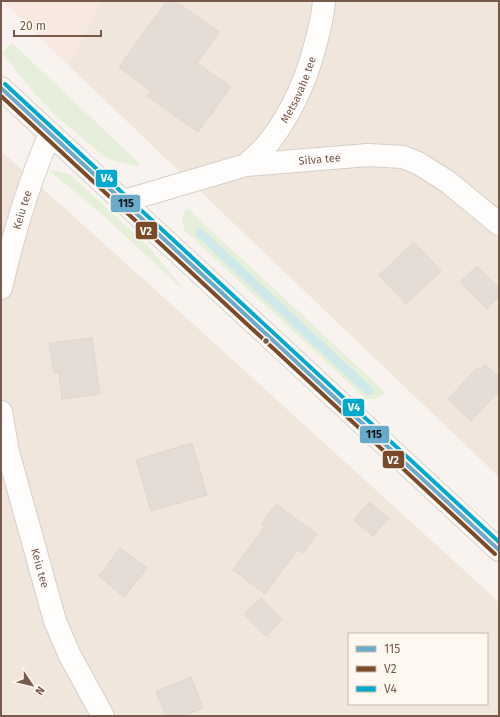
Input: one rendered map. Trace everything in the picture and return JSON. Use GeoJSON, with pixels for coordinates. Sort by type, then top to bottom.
{"type":"FeatureCollection","features":[{"type":"Feature","properties":{"kind":"street","name":"Metsavahe tee"},"geometry":{"type":"LineString","coordinates":[[246,165],[269,142],[288,115],[301,90],[323,16],[324,1]]}},
{"type":"Feature","properties":{"kind":"street"},"geometry":{"type":"LineString","coordinates":[[1,88],[499,550]]}},
{"type":"Feature","properties":{"kind":"street","name":"Keiu tee"},"geometry":{"type":"LineString","coordinates":[[1,288],[13,238],[39,158],[50,134]]}},
{"type":"Feature","properties":{"kind":"street","name":"Silva tee"},"geometry":{"type":"LineString","coordinates":[[124,201],[246,165],[368,155],[402,157],[418,163],[448,182],[499,224]]}},
{"type":"Feature","properties":{"kind":"street","name":"Keiu tee"},"geometry":{"type":"LineString","coordinates":[[1,412],[8,452],[56,621],[70,656],[103,716]]}},
{"type":"Feature","properties":{"kind":"shaded area"},"geometry":{"type":"Polygon","coordinates":[[[3,1],[102,1],[69,66],[3,1]]]}},
{"type":"Feature","properties":{"kind":"shaded area"},"geometry":{"type":"Polygon","coordinates":[[[102,1],[499,1],[499,477],[69,66],[102,1]]]}},
{"type":"Feature","properties":{"kind":"shaded area"},"geometry":{"type":"Polygon","coordinates":[[[1,151],[499,602],[499,716],[1,716],[1,151]]]}},
{"type":"Feature","properties":{"kind":"green space"},"geometry":{"type":"Polygon","coordinates":[[[12,43],[139,163],[138,167],[106,158],[54,114],[35,94],[2,53],[12,43]]]}},
{"type":"Feature","properties":{"kind":"green space"},"geometry":{"type":"Polygon","coordinates":[[[49,170],[64,172],[73,177],[148,246],[182,287],[181,288],[106,218],[49,170]]]}},
{"type":"Feature","properties":{"kind":"green space"},"geometry":{"type":"Polygon","coordinates":[[[188,209],[386,393],[376,398],[366,399],[185,231],[182,218],[185,210],[188,209]]]}},
{"type":"Feature","properties":{"kind":"building"},"geometry":{"type":"Polygon","coordinates":[[[167,1],[175,1],[219,32],[197,63],[231,87],[198,132],[147,96],[151,91],[119,67],[167,1]]]}},
{"type":"Feature","properties":{"kind":"building"},"geometry":{"type":"Polygon","coordinates":[[[414,242],[441,271],[406,304],[379,275],[414,242]]]}},
{"type":"Feature","properties":{"kind":"building"},"geometry":{"type":"Polygon","coordinates":[[[477,266],[499,288],[499,296],[487,309],[460,282],[477,266]]]}},
{"type":"Feature","properties":{"kind":"building"},"geometry":{"type":"Polygon","coordinates":[[[92,338],[100,394],[62,399],[59,372],[54,373],[49,343],[92,338]]]}},
{"type":"Feature","properties":{"kind":"building"},"geometry":{"type":"Polygon","coordinates":[[[485,364],[499,377],[499,391],[471,421],[448,399],[478,367],[480,369],[485,364]]]}},
{"type":"Feature","properties":{"kind":"building"},"geometry":{"type":"Polygon","coordinates":[[[192,443],[207,495],[151,511],[136,460],[192,443]]]}},
{"type":"Feature","properties":{"kind":"building"},"geometry":{"type":"Polygon","coordinates":[[[369,502],[389,518],[373,536],[354,520],[369,502]]]}},
{"type":"Feature","properties":{"kind":"building"},"geometry":{"type":"Polygon","coordinates":[[[276,504],[317,534],[303,553],[298,549],[265,594],[233,570],[264,527],[261,525],[276,504]]]}},
{"type":"Feature","properties":{"kind":"building"},"geometry":{"type":"Polygon","coordinates":[[[120,548],[147,568],[124,597],[99,576],[120,548]]]}},
{"type":"Feature","properties":{"kind":"building"},"geometry":{"type":"Polygon","coordinates":[[[261,598],[282,619],[266,636],[244,614],[261,598]]]}},
{"type":"Feature","properties":{"kind":"building"},"geometry":{"type":"Polygon","coordinates":[[[191,677],[203,708],[183,716],[166,716],[156,691],[191,677]]]}},
{"type":"Feature","properties":{"kind":"waterway"},"geometry":{"type":"LineString","coordinates":[[200,233],[369,391]]}},
{"type":"Feature","properties":{"kind":"transit line","name":"V4"},"geometry":{"type":"LineString","coordinates":[[5,84],[499,542]]}},
{"type":"Feature","properties":{"kind":"transit line","name":"115"},"geometry":{"type":"LineString","coordinates":[[1,88],[499,550]]}},
{"type":"Feature","properties":{"kind":"transit line","name":"V2"},"geometry":{"type":"LineString","coordinates":[[1,96],[495,554]]}}]}
